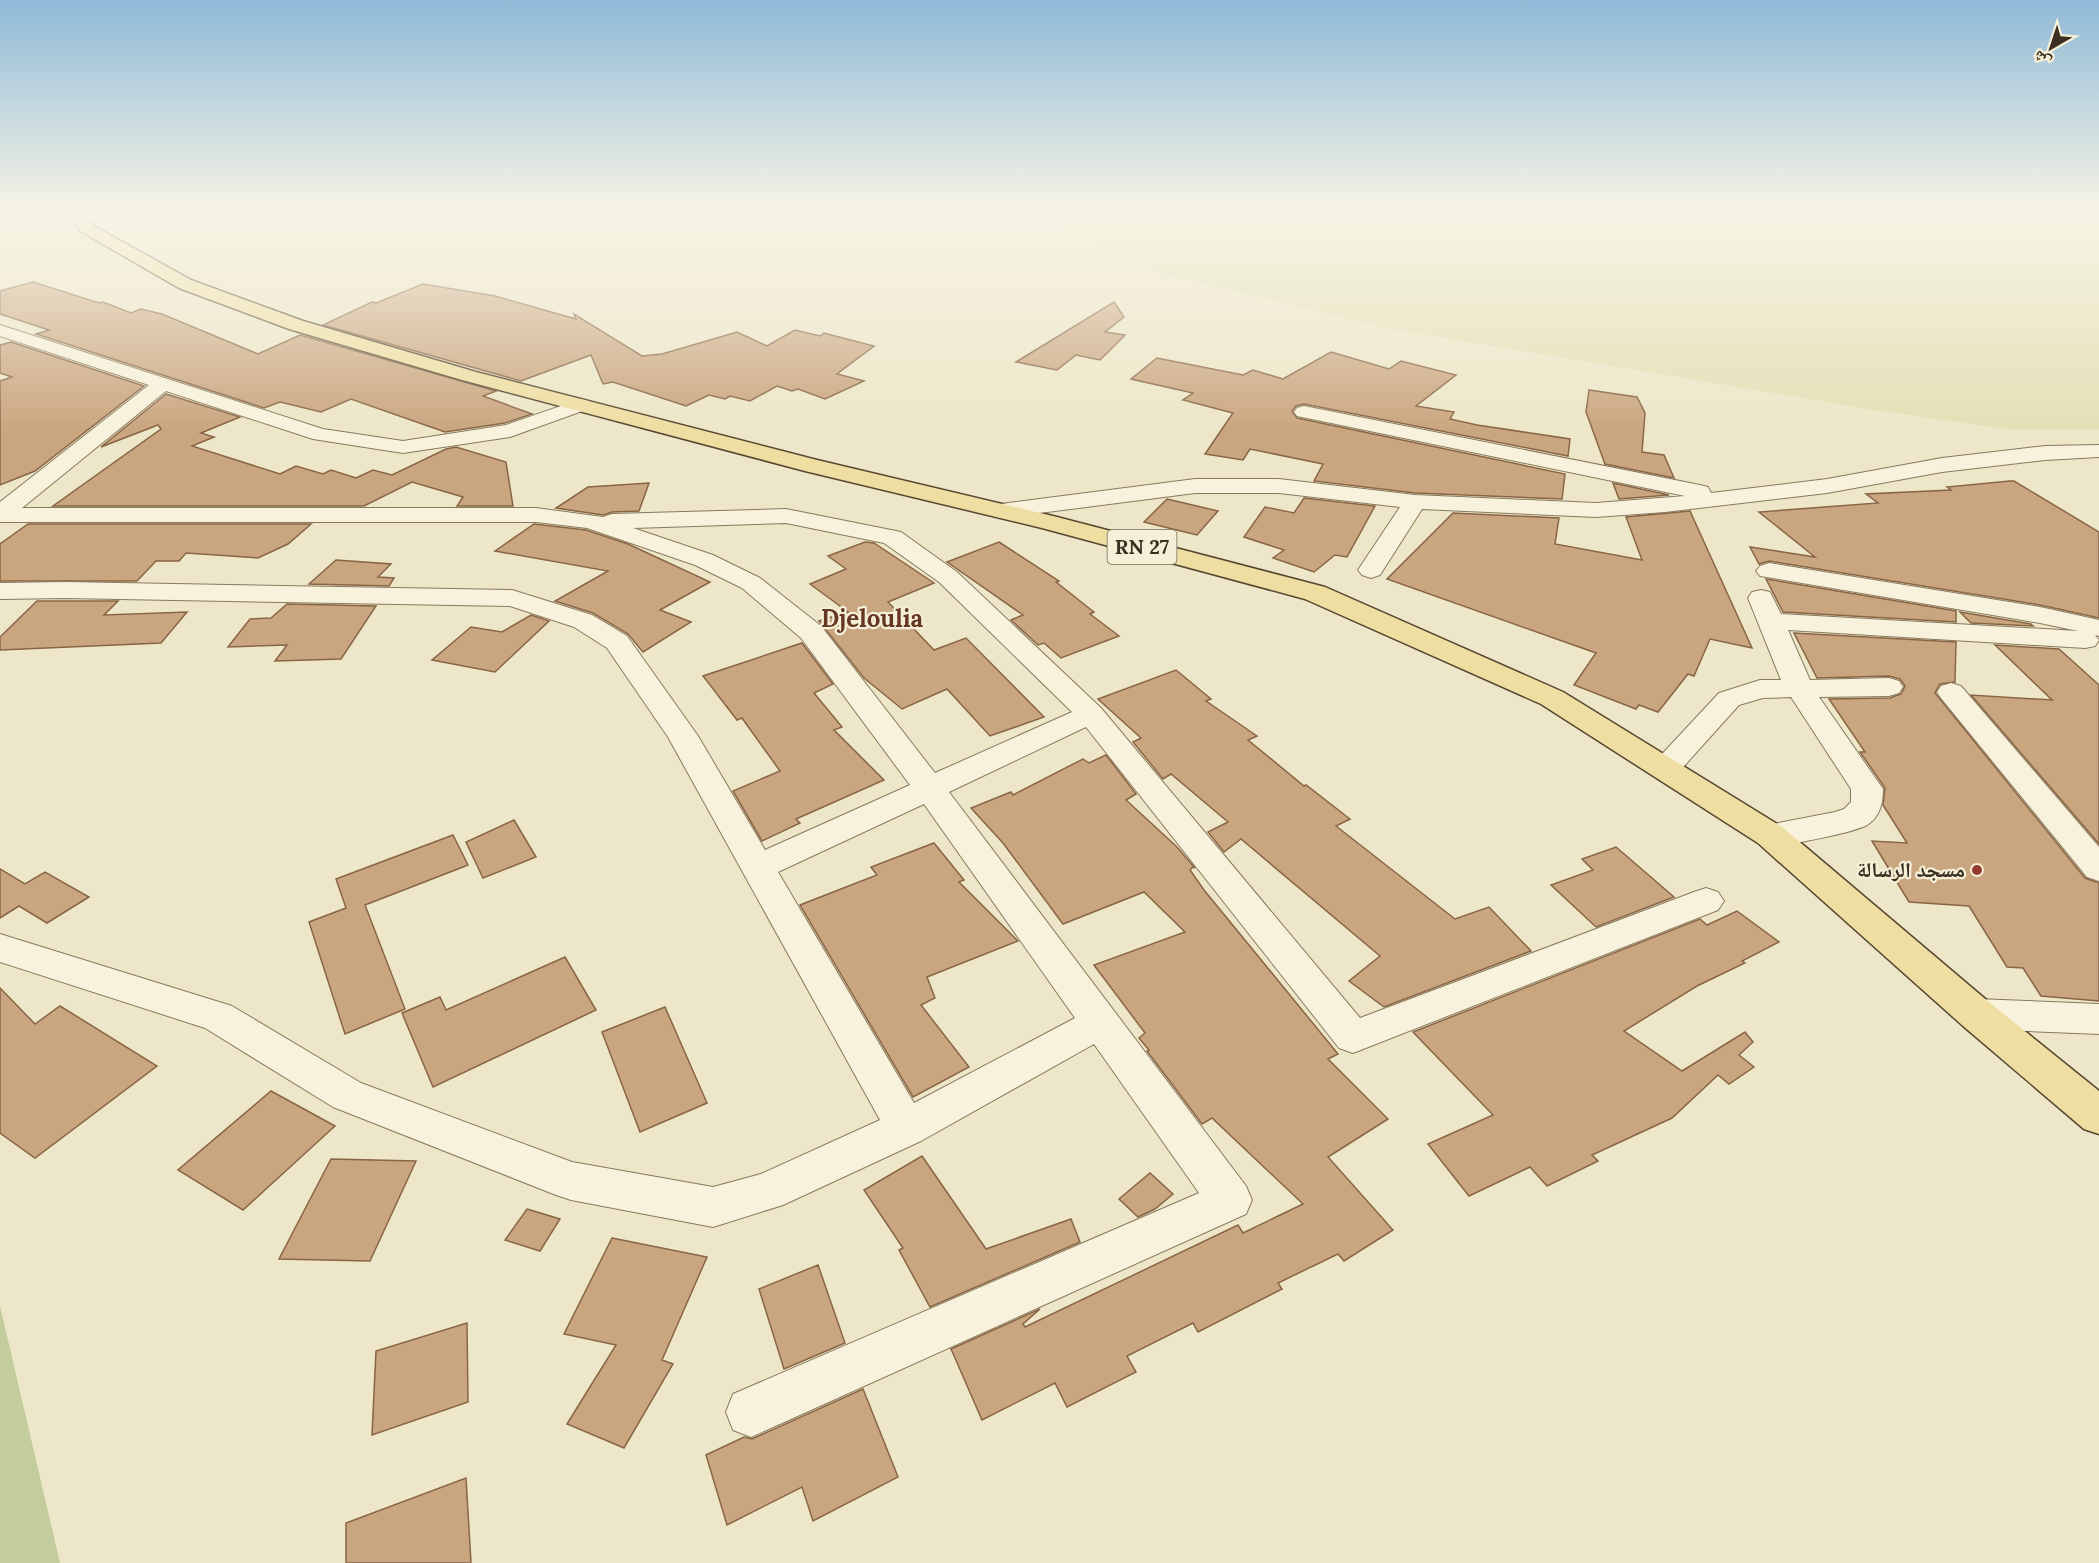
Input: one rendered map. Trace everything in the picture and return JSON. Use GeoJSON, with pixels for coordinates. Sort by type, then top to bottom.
{"type":"FeatureCollection","features":[{"type":"Feature","properties":{"kind":"main road","name":"RN 27"},"geometry":{"type":"LineString","coordinates":[[189,286],[296,325],[469,376],[1315,593],[1552,698],[1770,835],[1976,1014],[2099,1116]]}},
{"type":"Feature","properties":{"kind":"street"},"geometry":{"type":"LineString","coordinates":[[0,330],[320,435],[403,447],[510,431],[581,405]]}},
{"type":"Feature","properties":{"kind":"street"},"geometry":{"type":"LineString","coordinates":[[0,515],[164,383]]}},
{"type":"Feature","properties":{"kind":"street"},"geometry":{"type":"LineString","coordinates":[[1304,412],[1730,498]]}},
{"type":"Feature","properties":{"kind":"street"},"geometry":{"type":"LineString","coordinates":[[1001,511],[1195,486],[1279,486],[1415,502],[1596,510],[1730,498],[1827,486],[1942,465],[2045,453],[2099,451]]}},
{"type":"Feature","properties":{"kind":"street"},"geometry":{"type":"LineString","coordinates":[[1371,570],[1415,502]]}},
{"type":"Feature","properties":{"kind":"street"},"geometry":{"type":"LineString","coordinates":[[0,515],[536,515],[591,521],[786,516],[892,537],[948,577],[1092,714],[1353,1037],[1706,901]]}},
{"type":"Feature","properties":{"kind":"street"},"geometry":{"type":"LineString","coordinates":[[591,521],[704,560],[751,583],[811,632],[929,788],[1230,1200],[751,1412]]}},
{"type":"Feature","properties":{"kind":"street"},"geometry":{"type":"LineString","coordinates":[[0,591],[77,590],[512,598],[583,621],[617,642],[683,736],[906,1128]]}},
{"type":"Feature","properties":{"kind":"street"},"geometry":{"type":"LineString","coordinates":[[1767,597],[2040,615],[2099,628]]}},
{"type":"Feature","properties":{"kind":"street"},"geometry":{"type":"LineString","coordinates":[[1767,597],[2099,641]]}},
{"type":"Feature","properties":{"kind":"street"},"geometry":{"type":"LineString","coordinates":[[1767,597],[1799,688],[1867,789],[1867,805],[1856,817],[1770,835]]}},
{"type":"Feature","properties":{"kind":"street"},"geometry":{"type":"LineString","coordinates":[[1665,768],[1729,699],[1760,689],[1889,687]]}},
{"type":"Feature","properties":{"kind":"street"},"geometry":{"type":"LineString","coordinates":[[1951,692],[2099,869]]}},
{"type":"Feature","properties":{"kind":"street"},"geometry":{"type":"LineString","coordinates":[[758,867],[1092,714]]}},
{"type":"Feature","properties":{"kind":"street"},"geometry":{"type":"LineString","coordinates":[[0,948],[218,1017],[347,1095],[571,1181],[712,1207],[768,1191],[906,1128],[1099,1023]]}},
{"type":"Feature","properties":{"kind":"street"},"geometry":{"type":"LineString","coordinates":[[1976,1014],[2099,1018]]}},
{"type":"Feature","properties":{"kind":"shaded area"},"geometry":{"type":"Polygon","coordinates":[[[1213,286],[2099,286],[2099,430],[2014,430],[1874,410],[1386,328],[1213,286]]]}},
{"type":"Feature","properties":{"kind":"green space"},"geometry":{"type":"Polygon","coordinates":[[[0,1306],[60,1563],[0,1563],[0,1306]]]}},
{"type":"Feature","properties":{"kind":"building"},"geometry":{"type":"Polygon","coordinates":[[[19,286],[45,286],[99,303],[103,302],[131,313],[141,309],[162,314],[258,354],[300,335],[496,391],[483,396],[532,414],[505,423],[445,432],[351,399],[321,412],[280,402],[264,408],[36,334],[49,330],[0,314],[0,291],[19,286]]]}},
{"type":"Feature","properties":{"kind":"building"},"geometry":{"type":"Polygon","coordinates":[[[418,286],[435,286],[495,296],[576,319],[574,314],[642,356],[662,354],[737,332],[767,346],[795,330],[820,336],[824,333],[874,346],[837,374],[864,381],[825,399],[798,389],[792,391],[777,386],[750,401],[730,396],[725,399],[709,395],[686,406],[613,382],[603,384],[591,355],[521,381],[323,325],[372,302],[376,303],[418,286]]]}},
{"type":"Feature","properties":{"kind":"building"},"geometry":{"type":"Polygon","coordinates":[[[1114,302],[1124,317],[1105,332],[1125,335],[1100,360],[1076,355],[1057,370],[1016,362],[1114,302]]]}},
{"type":"Feature","properties":{"kind":"building"},"geometry":{"type":"Polygon","coordinates":[[[11,342],[144,386],[35,471],[0,485],[0,381],[12,377],[0,373],[0,345],[11,342]]]}},
{"type":"Feature","properties":{"kind":"building"},"geometry":{"type":"Polygon","coordinates":[[[1331,352],[1389,369],[1401,361],[1456,375],[1416,406],[1454,412],[1450,419],[1477,425],[1570,439],[1568,456],[1304,404],[1296,406],[1292,411],[1297,418],[1565,474],[1562,499],[1415,493],[1314,481],[1323,464],[1250,449],[1243,460],[1205,454],[1233,413],[1183,400],[1193,393],[1131,379],[1157,358],[1243,375],[1253,370],[1283,379],[1331,352]]]}},
{"type":"Feature","properties":{"kind":"building"},"geometry":{"type":"Polygon","coordinates":[[[1589,390],[1637,397],[1645,413],[1642,452],[1664,455],[1674,478],[1605,464],[1586,412],[1589,390]]]}},
{"type":"Feature","properties":{"kind":"building"},"geometry":{"type":"Polygon","coordinates":[[[166,394],[240,417],[201,433],[214,437],[192,446],[280,474],[296,466],[323,474],[331,470],[356,478],[373,470],[392,475],[446,449],[456,447],[506,462],[513,506],[457,506],[463,497],[412,482],[364,506],[53,506],[161,429],[158,425],[101,447],[166,394]]]}},
{"type":"Feature","properties":{"kind":"building"},"geometry":{"type":"Polygon","coordinates":[[[2014,481],[2099,532],[2099,618],[2040,605],[1769,561],[1759,564],[1750,547],[1815,557],[1759,512],[1878,503],[1866,494],[1951,490],[1947,487],[2014,481]]]}},
{"type":"Feature","properties":{"kind":"building"},"geometry":{"type":"Polygon","coordinates":[[[649,483],[639,511],[612,512],[603,515],[556,508],[588,487],[649,483]]]}},
{"type":"Feature","properties":{"kind":"building"},"geometry":{"type":"Polygon","coordinates":[[[1613,483],[1669,495],[1619,499],[1613,483]]]}},
{"type":"Feature","properties":{"kind":"building"},"geometry":{"type":"Polygon","coordinates":[[[1304,498],[1375,506],[1347,557],[1335,555],[1314,572],[1273,558],[1284,550],[1244,537],[1265,507],[1294,513],[1304,498]]]}},
{"type":"Feature","properties":{"kind":"building"},"geometry":{"type":"Polygon","coordinates":[[[1167,499],[1218,511],[1197,535],[1144,522],[1167,499]]]}},
{"type":"Feature","properties":{"kind":"building"},"geometry":{"type":"Polygon","coordinates":[[[1690,511],[1752,648],[1710,639],[1694,676],[1688,674],[1658,712],[1639,705],[1636,709],[1574,685],[1596,653],[1387,579],[1453,513],[1559,518],[1555,544],[1642,560],[1626,517],[1690,511]]]}},
{"type":"Feature","properties":{"kind":"building"},"geometry":{"type":"Polygon","coordinates":[[[28,524],[311,524],[288,544],[258,558],[186,553],[179,561],[156,561],[137,581],[0,581],[0,544],[28,524]]]}},
{"type":"Feature","properties":{"kind":"building"},"geometry":{"type":"Polygon","coordinates":[[[534,524],[586,530],[628,544],[710,582],[660,610],[691,622],[643,652],[628,634],[593,613],[555,601],[608,571],[495,551],[534,524]]]}},
{"type":"Feature","properties":{"kind":"building"},"geometry":{"type":"Polygon","coordinates":[[[865,542],[874,543],[934,583],[888,602],[934,650],[966,638],[1044,717],[990,736],[947,689],[902,709],[864,678],[819,621],[848,612],[810,584],[846,569],[828,556],[865,542]]]}},
{"type":"Feature","properties":{"kind":"building"},"geometry":{"type":"Polygon","coordinates":[[[999,542],[1059,581],[1056,582],[1094,612],[1090,614],[1119,636],[1061,658],[1044,643],[1038,645],[1011,620],[1023,615],[947,562],[999,542]]]}},
{"type":"Feature","properties":{"kind":"building"},"geometry":{"type":"Polygon","coordinates":[[[336,560],[391,564],[378,577],[394,578],[389,586],[309,584],[336,560]]]}},
{"type":"Feature","properties":{"kind":"building"},"geometry":{"type":"Polygon","coordinates":[[[1766,579],[1956,611],[1956,622],[1783,612],[1766,579]]]}},
{"type":"Feature","properties":{"kind":"building"},"geometry":{"type":"Polygon","coordinates":[[[37,601],[118,601],[104,615],[187,612],[161,643],[0,650],[0,637],[37,601]]]}},
{"type":"Feature","properties":{"kind":"building"},"geometry":{"type":"Polygon","coordinates":[[[287,604],[376,606],[341,659],[275,661],[287,645],[228,647],[250,619],[271,618],[287,604]]]}},
{"type":"Feature","properties":{"kind":"building"},"geometry":{"type":"Polygon","coordinates":[[[1960,612],[2031,624],[2033,626],[1971,623],[1960,612]]]}},
{"type":"Feature","properties":{"kind":"building"},"geometry":{"type":"Polygon","coordinates":[[[531,615],[549,621],[495,672],[432,660],[471,627],[502,632],[531,615]]]}},
{"type":"Feature","properties":{"kind":"building"},"geometry":{"type":"Polygon","coordinates":[[[1794,633],[1956,642],[1955,682],[1940,684],[1935,693],[2085,878],[2099,883],[2099,1001],[2041,996],[2023,968],[2007,967],[1969,906],[1909,902],[1872,841],[1907,843],[1883,805],[1885,788],[1860,752],[1865,752],[1829,699],[1890,698],[1901,694],[1905,686],[1900,679],[1889,676],[1817,678],[1794,633]]]}},
{"type":"Feature","properties":{"kind":"building"},"geometry":{"type":"Polygon","coordinates":[[[802,643],[833,684],[814,693],[842,727],[834,730],[884,780],[796,819],[800,823],[762,841],[733,791],[780,771],[742,718],[737,720],[703,676],[802,643]]]}},
{"type":"Feature","properties":{"kind":"building"},"geometry":{"type":"Polygon","coordinates":[[[1995,645],[2059,649],[2099,685],[2099,844],[1971,695],[2052,700],[1995,645]]]}},
{"type":"Feature","properties":{"kind":"building"},"geometry":{"type":"Polygon","coordinates":[[[1176,670],[1211,699],[1206,701],[1257,736],[1248,740],[1304,786],[1306,785],[1350,819],[1336,826],[1455,919],[1489,907],[1531,951],[1384,1007],[1349,981],[1380,956],[1241,839],[1224,852],[1208,832],[1228,822],[1171,774],[1163,779],[1133,742],[1141,738],[1098,699],[1176,670]]]}},
{"type":"Feature","properties":{"kind":"building"},"geometry":{"type":"Polygon","coordinates":[[[1106,755],[1136,794],[1126,800],[1177,847],[1195,868],[1190,870],[1204,890],[1338,1054],[1328,1059],[1388,1119],[1328,1157],[1393,1230],[1344,1261],[1338,1254],[1278,1283],[1282,1289],[1198,1332],[1193,1323],[1127,1356],[1136,1372],[1067,1407],[1055,1383],[982,1420],[951,1349],[1040,1309],[1023,1324],[1025,1327],[1238,1225],[1243,1233],[1303,1204],[1212,1118],[1202,1124],[1147,1051],[1149,1050],[1139,1038],[1145,1033],[1094,965],[1185,932],[1144,892],[1063,924],[1003,843],[971,808],[1011,792],[1013,795],[1083,759],[1089,763],[1106,755]]]}},
{"type":"Feature","properties":{"kind":"building"},"geometry":{"type":"Polygon","coordinates":[[[514,820],[536,857],[483,878],[466,842],[514,820]]]}},
{"type":"Feature","properties":{"kind":"building"},"geometry":{"type":"Polygon","coordinates":[[[453,835],[468,865],[365,905],[405,1009],[345,1034],[309,922],[346,908],[336,879],[453,835]]]}},
{"type":"Feature","properties":{"kind":"building"},"geometry":{"type":"Polygon","coordinates":[[[934,843],[964,880],[959,882],[1018,941],[927,977],[935,998],[921,1005],[969,1067],[913,1097],[800,905],[877,875],[871,867],[934,843]]]}},
{"type":"Feature","properties":{"kind":"building"},"geometry":{"type":"Polygon","coordinates":[[[1616,847],[1674,897],[1596,927],[1551,885],[1593,870],[1582,859],[1616,847]]]}},
{"type":"Feature","properties":{"kind":"building"},"geometry":{"type":"Polygon","coordinates":[[[0,869],[25,884],[45,872],[89,897],[47,923],[19,906],[0,918],[0,869]]]}},
{"type":"Feature","properties":{"kind":"building"},"geometry":{"type":"Polygon","coordinates":[[[1737,911],[1779,942],[1742,961],[1745,963],[1697,986],[1624,1031],[1682,1071],[1745,1032],[1753,1042],[1739,1055],[1754,1067],[1729,1084],[1718,1075],[1672,1118],[1592,1155],[1598,1161],[1547,1186],[1530,1167],[1469,1196],[1428,1144],[1493,1115],[1413,1032],[1700,919],[1707,925],[1737,911]]]}},
{"type":"Feature","properties":{"kind":"building"},"geometry":{"type":"Polygon","coordinates":[[[565,957],[596,1010],[433,1087],[402,1013],[440,997],[446,1010],[565,957]]]}},
{"type":"Feature","properties":{"kind":"building"},"geometry":{"type":"Polygon","coordinates":[[[0,988],[35,1024],[60,1006],[157,1066],[35,1158],[0,1133],[0,988]]]}},
{"type":"Feature","properties":{"kind":"building"},"geometry":{"type":"Polygon","coordinates":[[[665,1007],[707,1103],[640,1132],[602,1032],[665,1007]]]}},
{"type":"Feature","properties":{"kind":"building"},"geometry":{"type":"Polygon","coordinates":[[[271,1091],[335,1126],[243,1210],[178,1170],[271,1091]]]}},
{"type":"Feature","properties":{"kind":"building"},"geometry":{"type":"Polygon","coordinates":[[[922,1156],[986,1249],[1071,1219],[1080,1242],[930,1307],[899,1250],[903,1248],[864,1190],[922,1156]]]}},
{"type":"Feature","properties":{"kind":"building"},"geometry":{"type":"Polygon","coordinates":[[[331,1159],[416,1161],[370,1261],[279,1259],[331,1159]]]}},
{"type":"Feature","properties":{"kind":"building"},"geometry":{"type":"Polygon","coordinates":[[[1150,1173],[1173,1194],[1155,1209],[1138,1217],[1119,1199],[1150,1173]]]}},
{"type":"Feature","properties":{"kind":"building"},"geometry":{"type":"Polygon","coordinates":[[[527,1209],[560,1219],[540,1251],[505,1240],[527,1209]]]}},
{"type":"Feature","properties":{"kind":"building"},"geometry":{"type":"Polygon","coordinates":[[[612,1238],[707,1257],[662,1360],[673,1364],[624,1448],[567,1424],[616,1345],[564,1334],[612,1238]]]}},
{"type":"Feature","properties":{"kind":"building"},"geometry":{"type":"Polygon","coordinates":[[[818,1265],[845,1343],[784,1369],[759,1289],[818,1265]]]}},
{"type":"Feature","properties":{"kind":"building"},"geometry":{"type":"Polygon","coordinates":[[[467,1323],[468,1402],[372,1435],[376,1351],[467,1323]]]}},
{"type":"Feature","properties":{"kind":"building"},"geometry":{"type":"Polygon","coordinates":[[[863,1389],[898,1477],[813,1521],[802,1487],[727,1525],[706,1455],[744,1437],[752,1439],[863,1389]]]}},
{"type":"Feature","properties":{"kind":"building"},"geometry":{"type":"Polygon","coordinates":[[[466,1478],[471,1563],[346,1563],[346,1523],[466,1478]]]}},
{"type":"Feature","properties":{"kind":"place","name":"مسجد الرسالة"},"geometry":{"type":"Point","coordinates":[1977,870]}},
{"type":"Feature","properties":{"kind":"district","name":"Djeloulia"},"geometry":{"type":"Point","coordinates":[872,619]}}]}
